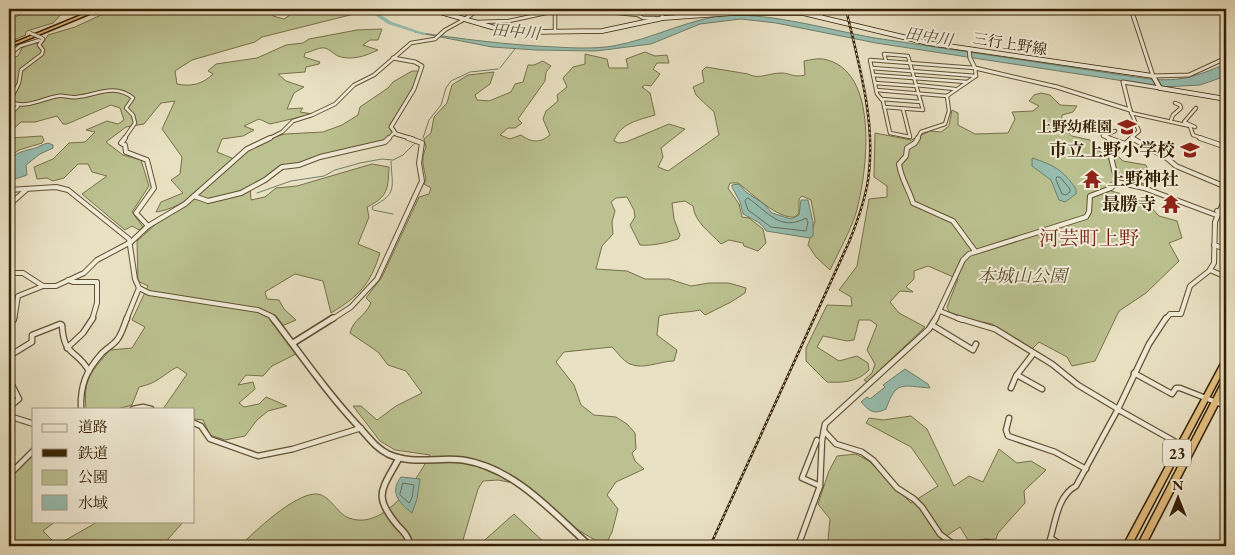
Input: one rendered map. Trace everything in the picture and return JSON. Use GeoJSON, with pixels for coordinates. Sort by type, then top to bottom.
{"type":"FeatureCollection","features":[{"type":"Feature","properties":{"kind":"highway"},"geometry":{"type":"LineString","coordinates":[[9,46],[97,9]]}},
{"type":"Feature","properties":{"kind":"highway"},"geometry":{"type":"LineString","coordinates":[[42,32],[102,9]]}},
{"type":"Feature","properties":{"kind":"highway","name":"23"},"geometry":{"type":"LineString","coordinates":[[1127,546],[1226,360]]}},
{"type":"Feature","properties":{"kind":"highway","name":"23"},"geometry":{"type":"LineString","coordinates":[[1140,546],[1226,382]]}},
{"type":"Feature","properties":{"kind":"main road","name":"三行上野線"},"geometry":{"type":"LineString","coordinates":[[430,9],[512,31],[554,32],[611,30],[663,18],[748,10],[803,13],[920,42],[1153,77]]}},
{"type":"Feature","properties":{"kind":"main road"},"geometry":{"type":"LineString","coordinates":[[1219,9],[1226,13]]}},
{"type":"Feature","properties":{"kind":"main road"},"geometry":{"type":"LineString","coordinates":[[1153,77],[1159,87],[1226,100]]}},
{"type":"Feature","properties":{"kind":"street"},"geometry":{"type":"LineString","coordinates":[[366,12],[376,9]]}},
{"type":"Feature","properties":{"kind":"street"},"geometry":{"type":"LineString","coordinates":[[9,326],[14,321],[18,296],[43,286],[53,286],[84,273],[97,260],[131,242],[148,226],[194,196],[247,149],[282,132],[293,121],[312,115],[334,104],[354,85],[374,75],[413,42],[435,39],[441,33],[479,9]]}},
{"type":"Feature","properties":{"kind":"street"},"geometry":{"type":"LineString","coordinates":[[660,9],[663,18]]}},
{"type":"Feature","properties":{"kind":"street"},"geometry":{"type":"LineString","coordinates":[[789,9],[803,13],[805,9]]}},
{"type":"Feature","properties":{"kind":"street"},"geometry":{"type":"LineString","coordinates":[[821,9],[821,16]]}},
{"type":"Feature","properties":{"kind":"street"},"geometry":{"type":"LineString","coordinates":[[1131,9],[1153,77],[1189,74],[1226,58]]}},
{"type":"Feature","properties":{"kind":"street"},"geometry":{"type":"LineString","coordinates":[[476,22],[509,21],[555,11],[598,11],[638,15],[642,18],[655,18],[657,20]]}},
{"type":"Feature","properties":{"kind":"street"},"geometry":{"type":"LineString","coordinates":[[554,32],[555,11]]}},
{"type":"Feature","properties":{"kind":"street"},"geometry":{"type":"LineString","coordinates":[[30,32],[43,38]]}},
{"type":"Feature","properties":{"kind":"street"},"geometry":{"type":"LineString","coordinates":[[9,55],[18,47],[43,38]]}},
{"type":"Feature","properties":{"kind":"street"},"geometry":{"type":"LineString","coordinates":[[43,38],[39,45],[43,50],[42,54],[20,72],[19,83],[11,99],[12,103],[18,106],[28,105],[60,95],[75,98],[103,90],[114,90],[131,96],[133,98],[126,108],[133,115],[135,123],[121,143],[125,145],[124,150],[142,157],[148,162],[154,188],[143,200],[136,213],[148,226]]}},
{"type":"Feature","properties":{"kind":"street"},"geometry":{"type":"LineString","coordinates":[[969,50],[970,58],[976,68],[976,76]]}},
{"type":"Feature","properties":{"kind":"street"},"geometry":{"type":"LineString","coordinates":[[884,107],[923,110],[908,56],[884,54],[886,62]]}},
{"type":"Feature","properties":{"kind":"street"},"geometry":{"type":"LineString","coordinates":[[393,58],[416,62],[422,67],[410,96],[392,124],[394,133]]}},
{"type":"Feature","properties":{"kind":"street"},"geometry":{"type":"LineString","coordinates":[[903,109],[910,137],[891,135],[884,107],[876,90],[870,60],[976,68],[1057,86],[1130,111],[1190,126],[1193,135],[1226,146]]}},
{"type":"Feature","properties":{"kind":"street"},"geometry":{"type":"LineString","coordinates":[[872,68],[976,76]]}},
{"type":"Feature","properties":{"kind":"street"},"geometry":{"type":"LineString","coordinates":[[873,75],[967,82]]}},
{"type":"Feature","properties":{"kind":"street"},"geometry":{"type":"LineString","coordinates":[[876,90],[948,96],[976,76]]}},
{"type":"Feature","properties":{"kind":"street"},"geometry":{"type":"LineString","coordinates":[[798,546],[820,486],[826,424],[932,325],[963,260],[975,251],[1086,217],[1089,213],[1088,200],[1090,196],[1110,188],[1117,182],[1118,177],[1111,158],[1139,130],[1130,111],[1123,82],[1159,87]]}},
{"type":"Feature","properties":{"kind":"street"},"geometry":{"type":"LineString","coordinates":[[875,83],[956,89]]}},
{"type":"Feature","properties":{"kind":"street"},"geometry":{"type":"LineString","coordinates":[[948,96],[949,111],[946,124],[921,132],[915,143],[907,148],[906,156],[899,164],[900,176],[909,189],[913,203],[953,221],[975,251]]}},
{"type":"Feature","properties":{"kind":"street"},"geometry":{"type":"LineString","coordinates":[[881,99],[921,102]]}},
{"type":"Feature","properties":{"kind":"street"},"geometry":{"type":"LineString","coordinates":[[1171,120],[1173,115],[1181,108],[1180,105],[1175,103]]}},
{"type":"Feature","properties":{"kind":"street"},"geometry":{"type":"LineString","coordinates":[[9,115],[18,106]]}},
{"type":"Feature","properties":{"kind":"street"},"geometry":{"type":"LineString","coordinates":[[1195,127],[1184,122],[1196,108]]}},
{"type":"Feature","properties":{"kind":"street"},"geometry":{"type":"LineString","coordinates":[[1115,131],[1104,136],[1124,144]]}},
{"type":"Feature","properties":{"kind":"street"},"geometry":{"type":"LineString","coordinates":[[194,196],[208,201],[241,193],[265,180],[282,167],[299,165],[320,156],[385,142],[394,133]]}},
{"type":"Feature","properties":{"kind":"street"},"geometry":{"type":"LineString","coordinates":[[293,343],[351,307],[370,287],[381,271],[422,180],[418,163],[423,146],[422,143],[417,139],[394,133]]}},
{"type":"Feature","properties":{"kind":"street"},"geometry":{"type":"LineString","coordinates":[[1132,138],[1168,159],[1176,166],[1226,188]]}},
{"type":"Feature","properties":{"kind":"street"},"geometry":{"type":"LineString","coordinates":[[1117,182],[1153,190],[1198,209],[1226,214]]}},
{"type":"Feature","properties":{"kind":"street"},"geometry":{"type":"LineString","coordinates":[[9,190],[56,187],[68,190],[131,242],[134,279],[139,288],[149,293],[262,312],[274,319],[329,392],[378,448],[399,458],[413,460],[462,460],[482,464],[502,472],[590,546]]}},
{"type":"Feature","properties":{"kind":"street"},"geometry":{"type":"LineString","coordinates":[[9,205],[27,188]]}},
{"type":"Feature","properties":{"kind":"street"},"geometry":{"type":"LineString","coordinates":[[1048,546],[1052,539],[1054,518],[1067,495],[1076,486],[1086,469],[1118,409],[1151,337],[1159,325],[1171,313],[1181,314],[1187,292],[1194,282],[1210,270],[1215,256],[1214,230],[1217,213],[1226,196]]}},
{"type":"Feature","properties":{"kind":"street"},"geometry":{"type":"LineString","coordinates":[[1214,245],[1226,249]]}},
{"type":"Feature","properties":{"kind":"street"},"geometry":{"type":"LineString","coordinates":[[1210,270],[1226,277]]}},
{"type":"Feature","properties":{"kind":"street"},"geometry":{"type":"LineString","coordinates":[[9,275],[16,273],[26,274],[43,286]]}},
{"type":"Feature","properties":{"kind":"street"},"geometry":{"type":"LineString","coordinates":[[67,348],[94,318],[98,303],[97,282],[74,282],[68,280]]}},
{"type":"Feature","properties":{"kind":"street"},"geometry":{"type":"LineString","coordinates":[[81,408],[80,389],[89,371],[103,352],[118,339],[139,288]]}},
{"type":"Feature","properties":{"kind":"street"},"geometry":{"type":"LineString","coordinates":[[940,311],[960,319],[993,328],[1052,364],[1078,385],[1181,445]]}},
{"type":"Feature","properties":{"kind":"street"},"geometry":{"type":"LineString","coordinates":[[9,356],[32,342],[32,334],[58,324],[62,325],[62,341],[71,354],[82,359],[89,371]]}},
{"type":"Feature","properties":{"kind":"street"},"geometry":{"type":"LineString","coordinates":[[932,325],[973,350],[976,344]]}},
{"type":"Feature","properties":{"kind":"street"},"geometry":{"type":"LineString","coordinates":[[1011,388],[1017,375],[1033,354]]}},
{"type":"Feature","properties":{"kind":"street"},"geometry":{"type":"LineString","coordinates":[[1134,373],[1172,394],[1176,388],[1180,388],[1226,406]]}},
{"type":"Feature","properties":{"kind":"street"},"geometry":{"type":"LineString","coordinates":[[1017,375],[1042,389]]}},
{"type":"Feature","properties":{"kind":"street"},"geometry":{"type":"LineString","coordinates":[[9,379],[19,399],[9,407]]}},
{"type":"Feature","properties":{"kind":"street"},"geometry":{"type":"LineString","coordinates":[[9,416],[32,423]]}},
{"type":"Feature","properties":{"kind":"street"},"geometry":{"type":"LineString","coordinates":[[1009,418],[1006,430],[1008,436],[1055,452],[1086,469]]}},
{"type":"Feature","properties":{"kind":"street"},"geometry":{"type":"LineString","coordinates":[[195,423],[201,426],[210,439],[258,456],[292,449],[360,428]]}},
{"type":"Feature","properties":{"kind":"street"},"geometry":{"type":"LineString","coordinates":[[824,431],[838,447],[870,457],[898,488],[920,506],[941,536],[961,546]]}},
{"type":"Feature","properties":{"kind":"street"},"geometry":{"type":"LineString","coordinates":[[817,440],[802,478],[820,486]]}},
{"type":"Feature","properties":{"kind":"street"},"geometry":{"type":"LineString","coordinates":[[9,475],[32,452]]}},
{"type":"Feature","properties":{"kind":"street"},"geometry":{"type":"LineString","coordinates":[[399,458],[383,489],[382,502],[385,510],[409,539],[410,546]]}},
{"type":"Feature","properties":{"kind":"street"},"geometry":{"type":"LineString","coordinates":[[1052,539],[1063,546]]}},
{"type":"Feature","properties":{"kind":"street"},"geometry":{"type":"LineString","coordinates":[[965,546],[977,543],[999,543],[1006,546]]}},
{"type":"Feature","properties":{"kind":"green space"},"geometry":{"type":"Polygon","coordinates":[[[48,9],[66,9],[53,23],[27,31],[26,35],[9,42],[9,22],[23,13],[48,9]]]}},
{"type":"Feature","properties":{"kind":"green space"},"geometry":{"type":"Polygon","coordinates":[[[114,9],[143,9],[147,11],[195,9],[204,12],[218,9],[228,13],[235,9],[278,9],[273,16],[284,19],[290,15],[291,9],[358,9],[362,12],[262,37],[255,42],[192,60],[175,71],[177,84],[182,85],[197,84],[205,80],[213,74],[208,71],[216,64],[257,58],[286,45],[303,43],[309,39],[357,30],[382,29],[378,40],[370,40],[363,45],[378,50],[363,56],[348,58],[338,56],[328,49],[320,48],[305,53],[304,57],[320,62],[319,64],[306,67],[305,72],[278,74],[286,81],[304,87],[294,93],[287,109],[303,108],[300,112],[313,114],[270,124],[259,119],[244,126],[254,130],[243,136],[222,139],[217,152],[234,159],[198,192],[178,205],[156,212],[161,202],[183,193],[171,180],[180,174],[182,157],[162,129],[175,101],[161,103],[144,124],[126,127],[106,142],[123,155],[141,160],[149,186],[132,212],[143,227],[139,230],[132,226],[125,230],[82,194],[107,176],[92,172],[88,164],[78,164],[64,178],[53,181],[47,178],[37,179],[34,167],[53,159],[69,143],[85,142],[95,132],[86,130],[107,121],[118,124],[124,120],[120,108],[111,105],[67,124],[63,124],[57,116],[35,122],[21,122],[9,133],[9,59],[18,56],[22,48],[33,43],[43,43],[48,35],[75,27],[114,9]]]}},
{"type":"Feature","properties":{"kind":"green space"},"geometry":{"type":"Polygon","coordinates":[[[645,52],[655,56],[667,55],[669,63],[657,63],[653,69],[660,74],[651,86],[645,85],[642,87],[650,93],[655,115],[625,126],[614,141],[619,143],[626,142],[669,124],[685,129],[661,148],[663,157],[658,167],[668,171],[719,135],[714,112],[696,95],[693,87],[704,82],[702,71],[706,67],[752,76],[784,73],[798,76],[805,75],[804,61],[823,59],[842,67],[854,82],[862,102],[866,150],[864,174],[856,213],[830,270],[816,257],[808,245],[815,221],[811,200],[802,196],[799,199],[799,213],[795,217],[788,217],[773,210],[738,183],[730,183],[728,188],[739,204],[742,217],[749,218],[763,229],[766,243],[758,251],[744,246],[743,243],[729,240],[721,244],[700,222],[693,206],[685,201],[672,203],[674,219],[680,235],[678,239],[659,244],[640,245],[630,225],[635,217],[634,210],[627,197],[616,198],[611,202],[615,211],[612,222],[613,234],[602,246],[596,269],[627,271],[645,279],[669,279],[691,286],[709,283],[729,283],[746,288],[745,293],[705,315],[700,310],[659,316],[657,335],[677,350],[674,361],[635,366],[625,361],[612,347],[564,352],[556,362],[574,385],[581,405],[594,415],[616,417],[627,424],[635,433],[636,449],[632,453],[635,461],[644,469],[616,482],[607,495],[618,509],[612,532],[605,546],[573,527],[528,486],[498,480],[483,481],[478,489],[463,540],[457,546],[240,546],[265,523],[296,500],[315,494],[325,497],[349,518],[362,520],[374,517],[386,511],[407,490],[430,455],[395,450],[380,441],[353,406],[361,406],[377,420],[396,406],[422,393],[406,371],[388,365],[378,352],[350,333],[354,324],[371,303],[366,298],[382,277],[419,197],[429,194],[431,188],[424,184],[426,180],[423,160],[426,147],[424,139],[431,133],[434,117],[447,103],[452,85],[468,75],[494,72],[490,84],[475,95],[477,100],[489,101],[511,92],[515,84],[523,82],[528,65],[534,65],[543,61],[551,66],[546,72],[545,81],[518,119],[522,123],[515,128],[508,128],[500,135],[510,139],[521,135],[532,141],[539,141],[550,135],[543,119],[546,111],[558,101],[557,95],[567,87],[563,78],[573,67],[585,64],[585,54],[607,59],[609,68],[628,68],[626,59],[645,52]]]}},
{"type":"Feature","properties":{"kind":"green space"},"geometry":{"type":"Polygon","coordinates":[[[412,71],[419,71],[409,97],[389,127],[393,134],[389,139],[281,168],[250,186],[251,200],[265,197],[276,188],[297,186],[372,164],[389,167],[386,192],[379,200],[367,207],[369,217],[358,244],[380,253],[372,273],[362,289],[349,301],[331,313],[323,281],[295,274],[265,292],[267,299],[279,300],[284,309],[296,320],[277,328],[296,354],[272,366],[263,376],[246,375],[238,385],[253,382],[255,389],[239,403],[244,407],[259,404],[266,397],[287,406],[268,411],[257,420],[245,436],[225,440],[210,435],[203,420],[195,419],[195,408],[164,408],[187,374],[177,367],[155,381],[139,387],[132,405],[121,408],[86,408],[87,383],[93,370],[110,350],[132,348],[145,327],[132,320],[148,286],[138,281],[137,241],[165,216],[185,206],[246,152],[270,138],[285,134],[323,132],[342,125],[358,115],[360,107],[388,88],[393,82],[412,71]]]}},
{"type":"Feature","properties":{"kind":"green space","name":"本城山公園"},"geometry":{"type":"Polygon","coordinates":[[[1041,93],[1050,95],[1060,105],[1077,106],[1073,112],[1062,115],[1061,126],[1072,136],[1090,140],[1093,147],[1105,155],[1118,156],[1123,161],[1146,165],[1148,170],[1147,185],[1120,176],[1109,184],[1111,191],[1144,200],[1159,216],[1177,221],[1182,238],[1169,243],[1179,261],[1146,293],[1119,311],[1095,361],[1072,366],[1067,357],[1039,342],[1031,350],[992,324],[968,319],[949,312],[947,307],[958,279],[928,266],[914,271],[914,279],[906,287],[913,292],[900,291],[890,302],[899,313],[925,327],[867,382],[864,380],[872,373],[875,364],[867,350],[877,325],[870,320],[859,320],[854,340],[847,341],[823,336],[817,347],[839,361],[857,356],[868,363],[869,370],[860,377],[850,381],[827,382],[806,361],[806,348],[827,305],[852,306],[851,297],[839,290],[857,266],[869,199],[887,197],[887,186],[874,177],[875,133],[911,140],[930,131],[941,132],[949,126],[952,110],[958,113],[958,125],[975,134],[1008,133],[1015,119],[1012,112],[1033,111],[1039,106],[1029,101],[1034,95],[1041,93]]]}},
{"type":"Feature","properties":{"kind":"green space"},"geometry":{"type":"Polygon","coordinates":[[[42,136],[44,140],[42,143],[19,150],[9,157],[9,138],[42,136]]]}},
{"type":"Feature","properties":{"kind":"green space"},"geometry":{"type":"Polygon","coordinates":[[[911,416],[927,429],[954,486],[969,476],[983,482],[999,449],[1017,463],[1031,461],[1046,470],[1024,491],[1025,503],[998,533],[996,539],[968,540],[960,527],[931,546],[832,546],[828,540],[830,519],[818,504],[829,471],[837,456],[856,454],[869,461],[911,503],[938,486],[911,447],[866,423],[869,418],[883,420],[911,416]]]}},
{"type":"Feature","properties":{"kind":"green space"},"geometry":{"type":"Polygon","coordinates":[[[32,457],[32,522],[55,522],[43,531],[57,545],[97,522],[183,522],[162,546],[9,546],[9,482],[13,472],[32,457]]]}},
{"type":"Feature","properties":{"kind":"green space"},"geometry":{"type":"Polygon","coordinates":[[[514,514],[548,546],[478,546],[514,514]]]}},
{"type":"Feature","properties":{"kind":"water"},"geometry":{"type":"Polygon","coordinates":[[[726,15],[782,19],[875,38],[1149,79],[1180,79],[1226,64],[1226,76],[1200,85],[1163,87],[876,43],[776,23],[741,19],[700,24],[651,44],[596,51],[492,47],[415,32],[520,45],[599,48],[628,43],[711,17],[726,15]]]}},
{"type":"Feature","properties":{"kind":"water"},"geometry":{"type":"Polygon","coordinates":[[[48,143],[53,145],[53,148],[40,154],[26,165],[27,175],[9,181],[9,167],[15,156],[48,143]]]}},
{"type":"Feature","properties":{"kind":"water"},"geometry":{"type":"Polygon","coordinates":[[[1032,158],[1052,166],[1067,177],[1076,189],[1076,194],[1065,202],[1059,200],[1051,180],[1032,166],[1032,158]]]}},
{"type":"Feature","properties":{"kind":"water"},"geometry":{"type":"Polygon","coordinates":[[[739,184],[772,213],[791,219],[799,215],[801,200],[808,200],[813,222],[813,236],[810,238],[766,231],[759,223],[743,214],[740,202],[732,187],[732,185],[739,184]]]}},
{"type":"Feature","properties":{"kind":"water"},"geometry":{"type":"Polygon","coordinates":[[[905,369],[928,384],[930,388],[901,387],[893,393],[886,409],[877,412],[871,411],[861,402],[867,397],[870,399],[885,387],[883,385],[905,369]]]}},
{"type":"Feature","properties":{"kind":"water"},"geometry":{"type":"Polygon","coordinates":[[[401,477],[420,479],[417,499],[412,513],[397,497],[397,482],[401,477]]]}},
{"type":"Feature","properties":{"kind":"waterway","name":"田中川"},"geometry":{"type":"LineString","coordinates":[[368,9],[390,23],[425,34]]}},
{"type":"Feature","properties":{"kind":"waterway"},"geometry":{"type":"LineString","coordinates":[[500,68],[515,49]]}},
{"type":"Feature","properties":{"kind":"waterway"},"geometry":{"type":"LineString","coordinates":[[423,138],[429,120],[441,105],[446,88],[451,81],[470,72],[498,69]]}},
{"type":"Feature","properties":{"kind":"waterway"},"geometry":{"type":"LineString","coordinates":[[257,193],[291,181],[324,176],[335,170],[360,163],[382,159],[393,160],[403,155],[415,143]]}},
{"type":"Feature","properties":{"kind":"waterway"},"geometry":{"type":"LineString","coordinates":[[391,161],[392,189],[386,198],[372,207],[373,210],[393,214]]}},
{"type":"Feature","properties":{"kind":"railway"},"geometry":{"type":"LineString","coordinates":[[710,546],[849,242],[864,199],[869,172],[870,131],[860,69],[846,9]]}},
{"type":"Feature","properties":{"kind":"place","name":"上野幼稚園"},"geometry":{"type":"Point","coordinates":[1127,127]}},
{"type":"Feature","properties":{"kind":"place","name":"市立上野小学校"},"geometry":{"type":"Point","coordinates":[1190,150]}},
{"type":"Feature","properties":{"kind":"place","name":"上野神社"},"geometry":{"type":"Point","coordinates":[1092,179]}},
{"type":"Feature","properties":{"kind":"place","name":"最勝寺"},"geometry":{"type":"Point","coordinates":[1171,204]}},
{"type":"Feature","properties":{"kind":"district","name":"河芸町上野"},"geometry":{"type":"Point","coordinates":[1089,238]}}]}
